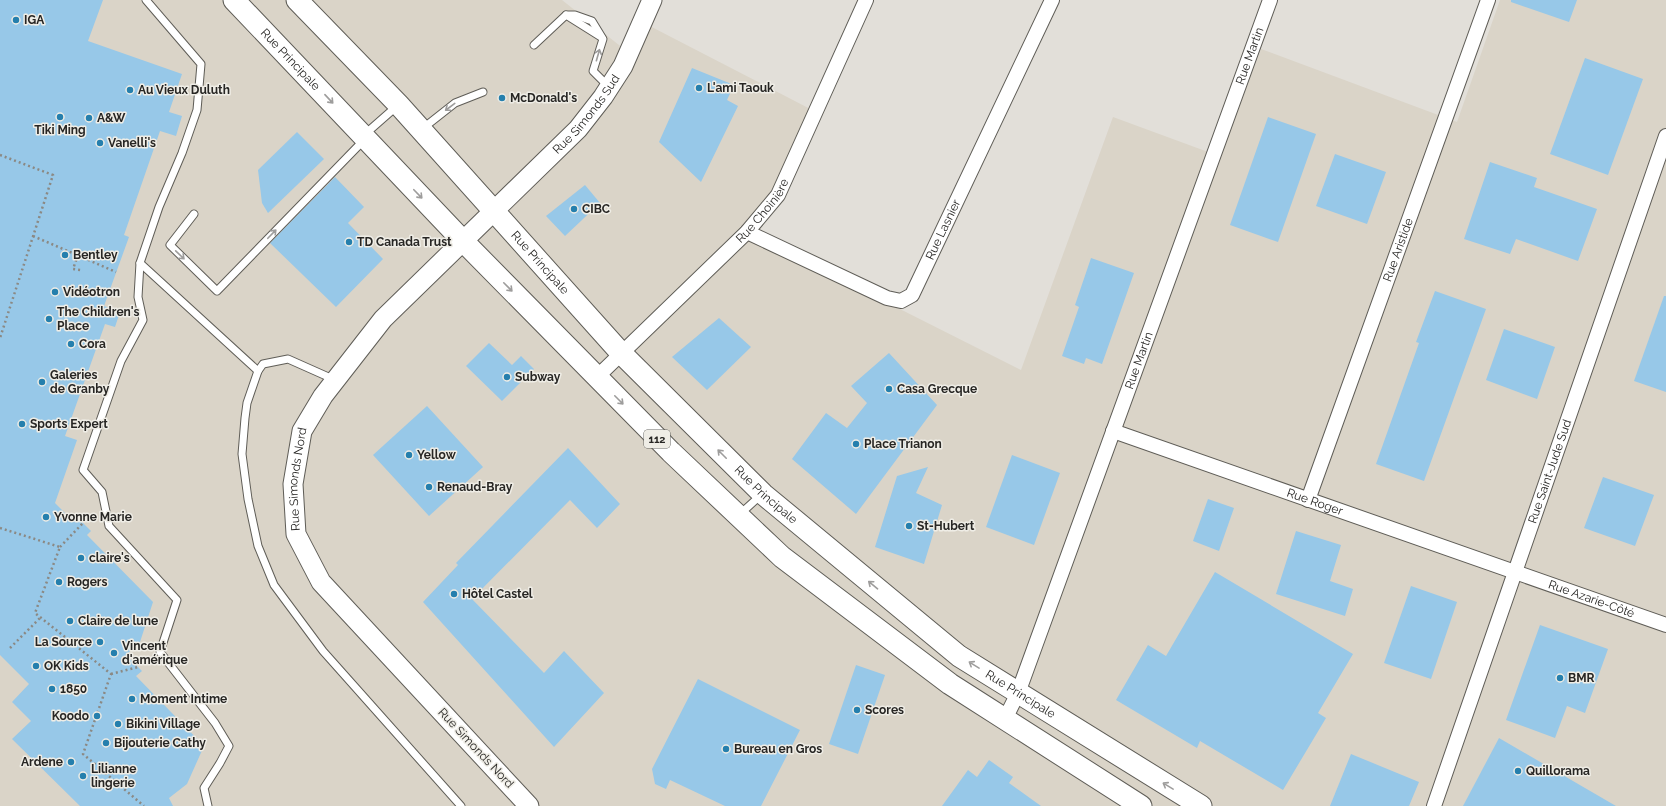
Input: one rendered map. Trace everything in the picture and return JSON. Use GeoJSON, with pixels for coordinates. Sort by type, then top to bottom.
{"type":"FeatureCollection","features":[{"type":"Feature","properties":{"kind":"main road","name":"Rue Principale"},"geometry":{"type":"LineString","coordinates":[[234,0],[463,241],[596,377],[671,452],[782,557],[950,684],[1141,806]]}},
{"type":"Feature","properties":{"kind":"main road","name":"Rue Principale"},"geometry":{"type":"LineString","coordinates":[[297,0],[398,104],[621,353],[763,494],[959,656],[1201,806]]}},
{"type":"Feature","properties":{"kind":"street","name":"Rue Simonds Sud"},"geometry":{"type":"LineString","coordinates":[[494,211],[578,129],[610,87],[622,66],[652,0]]}},
{"type":"Feature","properties":{"kind":"street","name":"Rue Choinière"},"geometry":{"type":"LineString","coordinates":[[596,377],[747,232],[778,195],[866,0]]}},
{"type":"Feature","properties":{"kind":"street","name":"Rue Lasnier"},"geometry":{"type":"LineString","coordinates":[[747,232],[887,298],[901,301],[912,295],[1052,0]]}},
{"type":"Feature","properties":{"kind":"street","name":"Rue Martin"},"geometry":{"type":"LineString","coordinates":[[1005,719],[1018,693],[1270,0]]}},
{"type":"Feature","properties":{"kind":"street","name":"Rue Aristide"},"geometry":{"type":"LineString","coordinates":[[1308,500],[1488,0]]}},
{"type":"Feature","properties":{"kind":"street","name":"Rue Saint-Jude Sud"},"geometry":{"type":"LineString","coordinates":[[1434,806],[1516,573],[1666,136]]}},
{"type":"Feature","properties":{"kind":"street","name":"Rue Simonds Nord"},"geometry":{"type":"LineString","coordinates":[[494,211],[383,319],[323,396],[302,431],[293,484],[296,534],[321,582],[529,806]]}},
{"type":"Feature","properties":{"kind":"street","name":"Rue Roger"},"geometry":{"type":"LineString","coordinates":[[1113,431],[1516,573]]}},
{"type":"Feature","properties":{"kind":"street","name":"Rue Azarie-Côté"},"geometry":{"type":"LineString","coordinates":[[1516,573],[1666,625]]}},
{"type":"Feature","properties":{"kind":"lane"},"geometry":{"type":"LineString","coordinates":[[146,0],[201,64],[197,110],[182,153],[159,207],[140,263],[138,297],[143,320],[121,362],[83,470],[102,492],[109,526],[177,600],[160,652],[216,723],[229,746],[204,788],[208,806]]}},
{"type":"Feature","properties":{"kind":"lane"},"geometry":{"type":"LineString","coordinates":[[534,45],[566,15],[575,15],[592,21],[603,39],[594,71],[610,87]]}},
{"type":"Feature","properties":{"kind":"lane"},"geometry":{"type":"LineString","coordinates":[[421,130],[455,103],[483,92]]}},
{"type":"Feature","properties":{"kind":"lane"},"geometry":{"type":"LineString","coordinates":[[194,214],[170,245],[217,291],[364,137],[398,104]]}},
{"type":"Feature","properties":{"kind":"lane"},"geometry":{"type":"LineString","coordinates":[[140,263],[258,371]]}},
{"type":"Feature","properties":{"kind":"lane"},"geometry":{"type":"LineString","coordinates":[[336,380],[288,359],[263,364],[258,371],[245,418],[242,454],[248,499],[258,546],[274,585],[323,651],[461,806]]}},
{"type":"Feature","properties":{"kind":"lane"},"geometry":{"type":"LineString","coordinates":[[739,516],[763,494]]}},
{"type":"Feature","properties":{"kind":"path"},"geometry":{"type":"LineString","coordinates":[[0,155],[53,175],[0,338]]}},
{"type":"Feature","properties":{"kind":"path"},"geometry":{"type":"LineString","coordinates":[[33,236],[116,272]]}},
{"type":"Feature","properties":{"kind":"path"},"geometry":{"type":"LineString","coordinates":[[78,255],[73,269],[81,270]]}},
{"type":"Feature","properties":{"kind":"path"},"geometry":{"type":"LineString","coordinates":[[83,523],[60,547],[35,613],[111,674]]}},
{"type":"Feature","properties":{"kind":"path"},"geometry":{"type":"LineString","coordinates":[[0,528],[60,547]]}},
{"type":"Feature","properties":{"kind":"path"},"geometry":{"type":"LineString","coordinates":[[10,648],[41,617]]}},
{"type":"Feature","properties":{"kind":"path"},"geometry":{"type":"LineString","coordinates":[[111,674],[138,667]]}},
{"type":"Feature","properties":{"kind":"path"},"geometry":{"type":"LineString","coordinates":[[111,674],[83,754],[144,806]]}},
{"type":"Feature","properties":{"kind":"shaded area"},"geometry":{"type":"Polygon","coordinates":[[[0,0],[562,0],[624,49],[642,22],[816,112],[778,195],[747,232],[1021,370],[1113,117],[1219,156],[1168,296],[1261,49],[1457,122],[1500,0],[1666,0],[1666,623],[1140,433],[1666,625],[1666,806],[0,806],[0,0]]]}},
{"type":"Feature","properties":{"kind":"building","name":"Galeries de Granby"},"geometry":{"type":"Polygon","coordinates":[[[0,0],[103,0],[88,41],[182,74],[169,112],[182,116],[176,136],[160,131],[124,235],[129,237],[104,306],[120,312],[115,327],[105,324],[65,436],[77,440],[55,503],[70,518],[74,514],[91,531],[87,535],[153,602],[140,642],[126,655],[142,671],[136,676],[204,746],[187,784],[169,798],[173,806],[80,806],[12,739],[31,721],[12,702],[29,684],[0,655],[0,0]]]}},
{"type":"Feature","properties":{"kind":"building"},"geometry":{"type":"Polygon","coordinates":[[[1511,0],[1577,0],[1569,22],[1511,2],[1511,0]]]}},
{"type":"Feature","properties":{"kind":"building"},"geometry":{"type":"Polygon","coordinates":[[[1585,58],[1643,79],[1608,175],[1550,154],[1585,58]]]}},
{"type":"Feature","properties":{"kind":"building"},"geometry":{"type":"Polygon","coordinates":[[[692,68],[734,85],[727,100],[738,106],[701,182],[659,142],[692,68]]]}},
{"type":"Feature","properties":{"kind":"building"},"geometry":{"type":"Polygon","coordinates":[[[1268,117],[1316,134],[1278,242],[1230,225],[1268,117]]]}},
{"type":"Feature","properties":{"kind":"building"},"geometry":{"type":"Polygon","coordinates":[[[297,132],[324,159],[268,213],[262,203],[258,170],[297,132]]]}},
{"type":"Feature","properties":{"kind":"building"},"geometry":{"type":"Polygon","coordinates":[[[1335,154],[1386,172],[1367,224],[1316,206],[1335,154]]]}},
{"type":"Feature","properties":{"kind":"building"},"geometry":{"type":"Polygon","coordinates":[[[1490,162],[1537,178],[1534,187],[1597,209],[1578,261],[1516,239],[1510,254],[1464,239],[1490,162]]]}},
{"type":"Feature","properties":{"kind":"building"},"geometry":{"type":"Polygon","coordinates":[[[335,177],[364,207],[348,223],[383,259],[336,307],[270,243],[335,177]]]}},
{"type":"Feature","properties":{"kind":"building","name":"CIBC"},"geometry":{"type":"Polygon","coordinates":[[[585,185],[600,203],[565,236],[546,216],[585,185]]]}},
{"type":"Feature","properties":{"kind":"building"},"geometry":{"type":"Polygon","coordinates":[[[1091,258],[1134,273],[1102,364],[1086,358],[1084,364],[1062,356],[1079,307],[1075,305],[1091,258]]]}},
{"type":"Feature","properties":{"kind":"building"},"geometry":{"type":"Polygon","coordinates":[[[1435,291],[1486,309],[1424,481],[1376,464],[1419,343],[1416,342],[1435,291]]]}},
{"type":"Feature","properties":{"kind":"building"},"geometry":{"type":"Polygon","coordinates":[[[1664,296],[1666,296],[1666,392],[1634,381],[1664,296]]]}},
{"type":"Feature","properties":{"kind":"building"},"geometry":{"type":"Polygon","coordinates":[[[719,318],[751,347],[707,390],[672,357],[719,318]]]}},
{"type":"Feature","properties":{"kind":"building"},"geometry":{"type":"Polygon","coordinates":[[[1504,329],[1555,347],[1537,399],[1486,380],[1504,329]]]}},
{"type":"Feature","properties":{"kind":"building"},"geometry":{"type":"Polygon","coordinates":[[[489,343],[512,365],[521,356],[534,369],[502,401],[466,366],[489,343]]]}},
{"type":"Feature","properties":{"kind":"building","name":"Place Trianon"},"geometry":{"type":"Polygon","coordinates":[[[889,353],[937,405],[856,514],[792,459],[826,413],[847,428],[867,403],[851,386],[889,353]]]}},
{"type":"Feature","properties":{"kind":"building"},"geometry":{"type":"Polygon","coordinates":[[[427,406],[483,467],[429,516],[373,455],[427,406]]]}},
{"type":"Feature","properties":{"kind":"building","name":"Hôtel Castel"},"geometry":{"type":"Polygon","coordinates":[[[568,448],[620,504],[597,528],[570,500],[472,599],[544,673],[564,651],[604,693],[554,747],[423,602],[458,565],[456,563],[568,448]]]}},
{"type":"Feature","properties":{"kind":"building"},"geometry":{"type":"Polygon","coordinates":[[[1012,455],[1060,473],[1034,545],[986,527],[1012,455]]]}},
{"type":"Feature","properties":{"kind":"building","name":"St-Hubert"},"geometry":{"type":"Polygon","coordinates":[[[928,467],[916,493],[942,505],[924,564],[875,547],[897,476],[928,467]]]}},
{"type":"Feature","properties":{"kind":"building"},"geometry":{"type":"Polygon","coordinates":[[[1603,477],[1654,495],[1635,546],[1584,528],[1603,477]]]}},
{"type":"Feature","properties":{"kind":"building"},"geometry":{"type":"Polygon","coordinates":[[[1208,499],[1234,508],[1219,551],[1193,541],[1208,499]]]}},
{"type":"Feature","properties":{"kind":"building"},"geometry":{"type":"Polygon","coordinates":[[[1296,531],[1341,545],[1330,581],[1353,589],[1345,616],[1276,594],[1296,531]]]}},
{"type":"Feature","properties":{"kind":"building"},"geometry":{"type":"Polygon","coordinates":[[[1215,572],[1353,654],[1318,713],[1326,718],[1283,790],[1200,741],[1197,748],[1116,700],[1148,645],[1166,656],[1215,572]]]}},
{"type":"Feature","properties":{"kind":"building"},"geometry":{"type":"Polygon","coordinates":[[[1411,586],[1457,602],[1431,679],[1384,663],[1411,586]]]}},
{"type":"Feature","properties":{"kind":"building","name":"BMR"},"geometry":{"type":"Polygon","coordinates":[[[1540,625],[1608,649],[1585,713],[1567,706],[1555,738],[1506,720],[1540,625]]]}},
{"type":"Feature","properties":{"kind":"building","name":"Scores"},"geometry":{"type":"Polygon","coordinates":[[[856,665],[885,675],[858,754],[829,744],[856,665]]]}},
{"type":"Feature","properties":{"kind":"building","name":"Bureau en Gros"},"geometry":{"type":"Polygon","coordinates":[[[698,679],[800,730],[761,806],[725,806],[670,780],[666,789],[655,784],[652,769],[698,679]]]}},
{"type":"Feature","properties":{"kind":"building","name":"Quillorama"},"geometry":{"type":"Polygon","coordinates":[[[1499,738],[1616,806],[1463,806],[1499,738]]]}},
{"type":"Feature","properties":{"kind":"building"},"geometry":{"type":"Polygon","coordinates":[[[1351,754],[1419,782],[1409,806],[1330,806],[1351,754]]]}},
{"type":"Feature","properties":{"kind":"building"},"geometry":{"type":"Polygon","coordinates":[[[989,760],[1013,777],[1009,783],[1041,806],[942,806],[968,770],[977,777],[989,760]]]}},
{"type":"Feature","properties":{"kind":"place","name":"IGA"},"geometry":{"type":"Point","coordinates":[16,20]}},
{"type":"Feature","properties":{"kind":"place","name":"L'ami Taouk"},"geometry":{"type":"Point","coordinates":[699,88]}},
{"type":"Feature","properties":{"kind":"place","name":"Au Vieux Duluth"},"geometry":{"type":"Point","coordinates":[130,90]}},
{"type":"Feature","properties":{"kind":"place","name":"McDonald's"},"geometry":{"type":"Point","coordinates":[502,98]}},
{"type":"Feature","properties":{"kind":"place","name":"Tiki Ming"},"geometry":{"type":"Point","coordinates":[60,117]}},
{"type":"Feature","properties":{"kind":"place","name":"A&W"},"geometry":{"type":"Point","coordinates":[89,118]}},
{"type":"Feature","properties":{"kind":"place","name":"Vanelli's"},"geometry":{"type":"Point","coordinates":[100,143]}},
{"type":"Feature","properties":{"kind":"place","name":"CIBC"},"geometry":{"type":"Point","coordinates":[574,209]}},
{"type":"Feature","properties":{"kind":"place","name":"TD Canada Trust"},"geometry":{"type":"Point","coordinates":[349,242]}},
{"type":"Feature","properties":{"kind":"place","name":"Bentley"},"geometry":{"type":"Point","coordinates":[65,255]}},
{"type":"Feature","properties":{"kind":"place","name":"Vidéotron"},"geometry":{"type":"Point","coordinates":[55,292]}},
{"type":"Feature","properties":{"kind":"place","name":"The Children's Place"},"geometry":{"type":"Point","coordinates":[49,319]}},
{"type":"Feature","properties":{"kind":"place","name":"Cora"},"geometry":{"type":"Point","coordinates":[71,344]}},
{"type":"Feature","properties":{"kind":"place","name":"Subway"},"geometry":{"type":"Point","coordinates":[507,377]}},
{"type":"Feature","properties":{"kind":"place","name":"Galeries de Granby"},"geometry":{"type":"Point","coordinates":[42,382]}},
{"type":"Feature","properties":{"kind":"place","name":"Casa Grecque"},"geometry":{"type":"Point","coordinates":[889,389]}},
{"type":"Feature","properties":{"kind":"place","name":"Sports Expert"},"geometry":{"type":"Point","coordinates":[22,424]}},
{"type":"Feature","properties":{"kind":"place","name":"Place Trianon"},"geometry":{"type":"Point","coordinates":[856,444]}},
{"type":"Feature","properties":{"kind":"place","name":"Yellow"},"geometry":{"type":"Point","coordinates":[409,455]}},
{"type":"Feature","properties":{"kind":"place","name":"Renaud-Bray"},"geometry":{"type":"Point","coordinates":[429,487]}},
{"type":"Feature","properties":{"kind":"place","name":"Yvonne Marie"},"geometry":{"type":"Point","coordinates":[46,517]}},
{"type":"Feature","properties":{"kind":"place","name":"St-Hubert"},"geometry":{"type":"Point","coordinates":[909,526]}},
{"type":"Feature","properties":{"kind":"place","name":"claire's"},"geometry":{"type":"Point","coordinates":[81,558]}},
{"type":"Feature","properties":{"kind":"place","name":"Rogers"},"geometry":{"type":"Point","coordinates":[59,582]}},
{"type":"Feature","properties":{"kind":"place","name":"Hôtel Castel"},"geometry":{"type":"Point","coordinates":[454,594]}},
{"type":"Feature","properties":{"kind":"place","name":"Claire de lune"},"geometry":{"type":"Point","coordinates":[70,621]}},
{"type":"Feature","properties":{"kind":"place","name":"La Source"},"geometry":{"type":"Point","coordinates":[100,642]}},
{"type":"Feature","properties":{"kind":"place","name":"Vincent d'amérique"},"geometry":{"type":"Point","coordinates":[114,653]}},
{"type":"Feature","properties":{"kind":"place","name":"OK Kids"},"geometry":{"type":"Point","coordinates":[36,666]}},
{"type":"Feature","properties":{"kind":"place","name":"BMR"},"geometry":{"type":"Point","coordinates":[1560,678]}},
{"type":"Feature","properties":{"kind":"place","name":"1850"},"geometry":{"type":"Point","coordinates":[52,689]}},
{"type":"Feature","properties":{"kind":"place","name":"Moment Intime"},"geometry":{"type":"Point","coordinates":[132,699]}},
{"type":"Feature","properties":{"kind":"place","name":"Scores"},"geometry":{"type":"Point","coordinates":[857,710]}},
{"type":"Feature","properties":{"kind":"place","name":"Koodo"},"geometry":{"type":"Point","coordinates":[97,716]}},
{"type":"Feature","properties":{"kind":"place","name":"Bikini Village"},"geometry":{"type":"Point","coordinates":[118,724]}},
{"type":"Feature","properties":{"kind":"place","name":"Bijouterie Cathy"},"geometry":{"type":"Point","coordinates":[106,743]}},
{"type":"Feature","properties":{"kind":"place","name":"Bureau en Gros"},"geometry":{"type":"Point","coordinates":[726,749]}},
{"type":"Feature","properties":{"kind":"place","name":"Ardene"},"geometry":{"type":"Point","coordinates":[71,762]}},
{"type":"Feature","properties":{"kind":"place","name":"Quillorama"},"geometry":{"type":"Point","coordinates":[1518,771]}},
{"type":"Feature","properties":{"kind":"place","name":"Lilianne lingerie"},"geometry":{"type":"Point","coordinates":[83,776]}}]}
